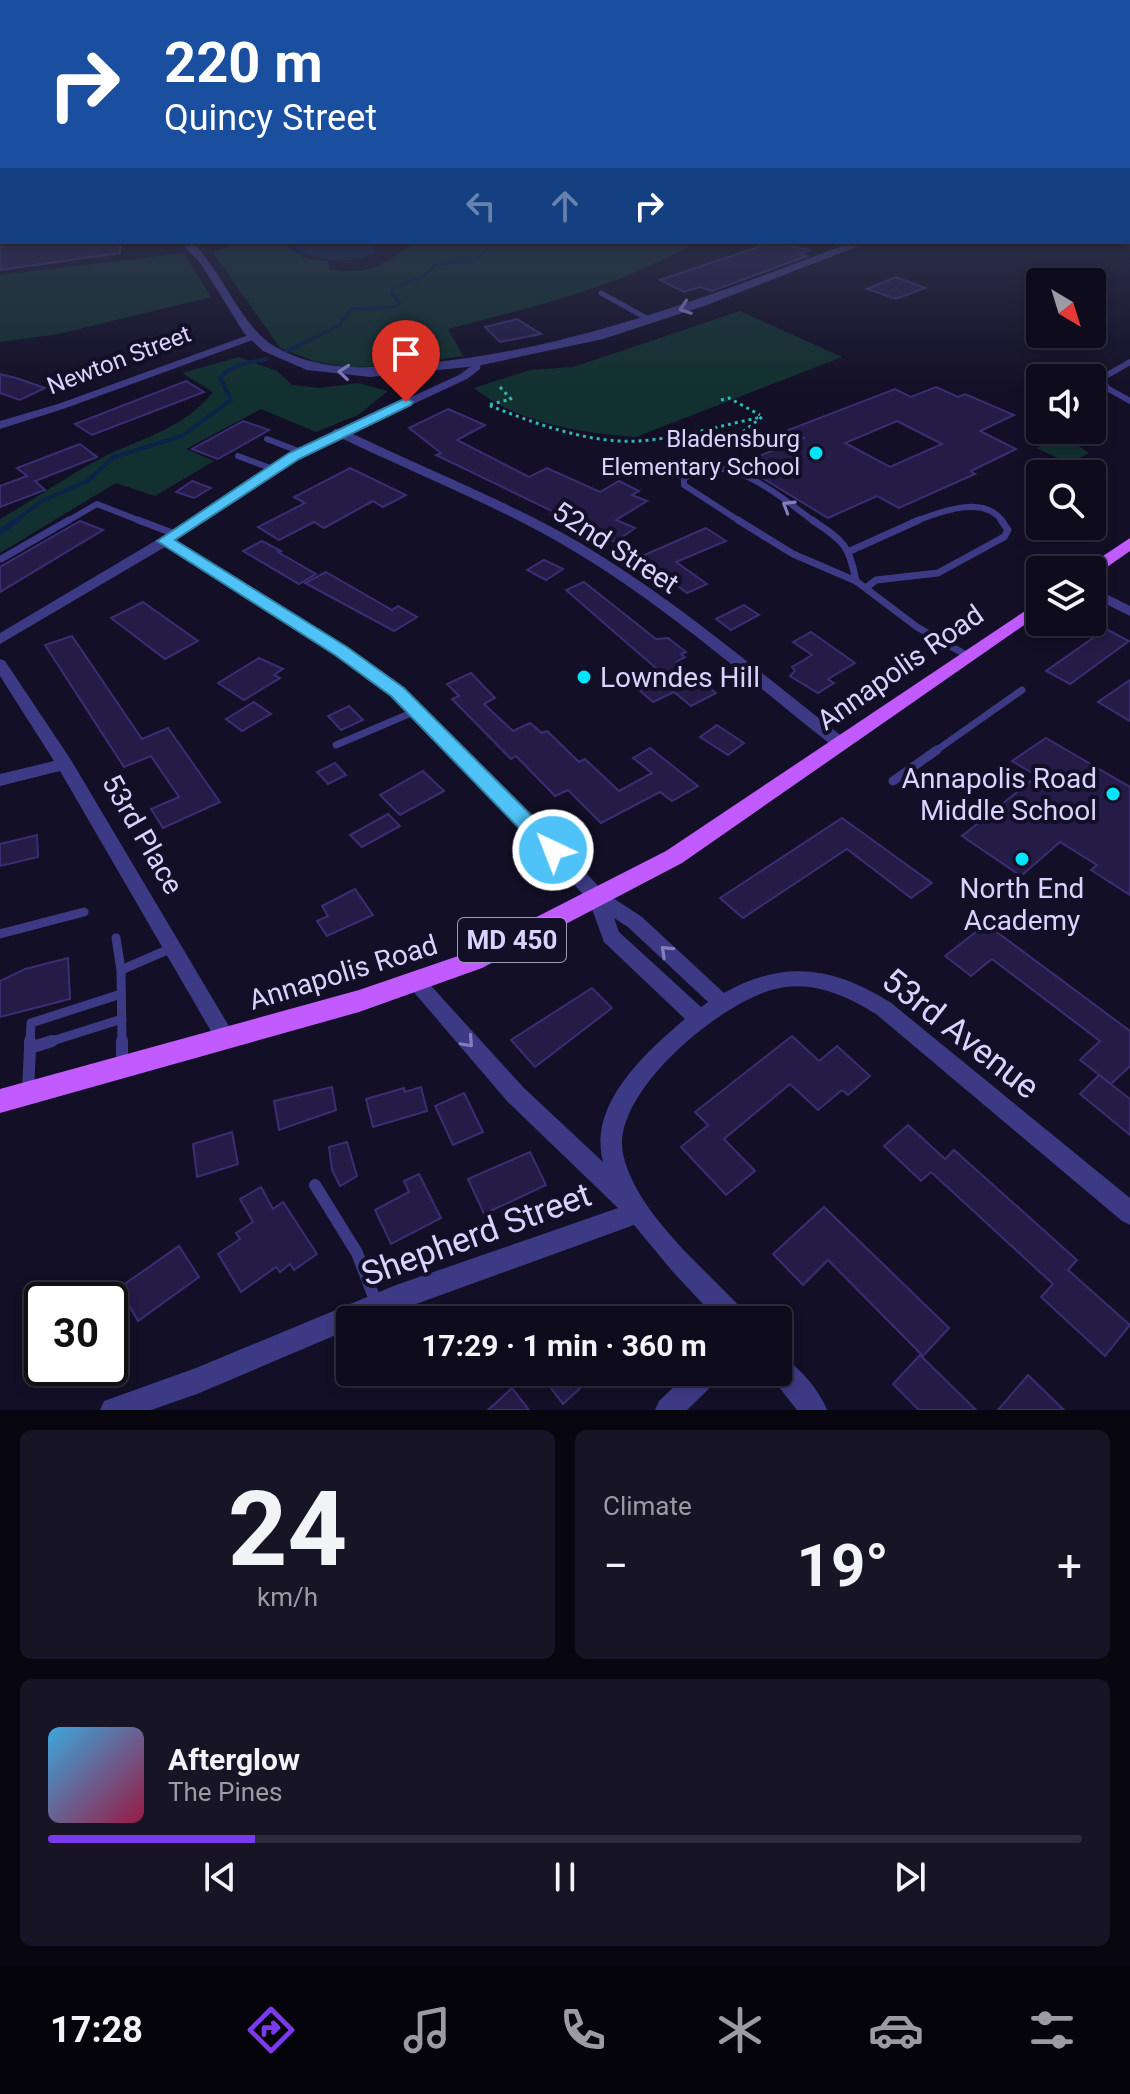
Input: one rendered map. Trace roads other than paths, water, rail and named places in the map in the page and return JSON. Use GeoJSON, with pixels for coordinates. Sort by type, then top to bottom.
{"type":"FeatureCollection","features":[{"type":"Feature","properties":{"kind":"main road"},"geometry":{"type":"LineString","coordinates":[[1106,560],[1130,543]]}},
{"type":"Feature","properties":{"kind":"main road","name":"Annapolis Road"},"geometry":{"type":"LineString","coordinates":[[0,1101],[122,1069],[416,983],[473,961],[674,857],[1026,616]]}},
{"type":"Feature","properties":{"kind":"street"},"geometry":{"type":"LineString","coordinates":[[205,261],[254,336],[281,356],[329,370],[386,373],[477,362],[566,344],[650,320],[812,261]]}},
{"type":"Feature","properties":{"kind":"street","name":"Newton Street"},"geometry":{"type":"LineString","coordinates":[[0,425],[62,406],[254,336]]}},
{"type":"Feature","properties":{"kind":"street"},"geometry":{"type":"LineString","coordinates":[[0,639],[170,537],[301,452],[338,432],[463,377],[475,369],[477,362]]}},
{"type":"Feature","properties":{"kind":"street","name":"52nd Street"},"geometry":{"type":"LineString","coordinates":[[338,432],[541,528],[595,559],[719,649],[841,744]]}},
{"type":"Feature","properties":{"kind":"street"},"geometry":{"type":"LineString","coordinates":[[170,537],[341,651],[417,710],[597,897],[635,922],[723,1004],[640,1074],[616,1114],[609,1134],[611,1154],[639,1212]]}},
{"type":"Feature","properties":{"kind":"street"},"geometry":{"type":"LineString","coordinates":[[1106,599],[1130,612]]}},
{"type":"Feature","properties":{"kind":"street","name":"53rd Place"},"geometry":{"type":"LineString","coordinates":[[0,664],[65,764],[226,1039]]}},
{"type":"Feature","properties":{"kind":"street"},"geometry":{"type":"LineString","coordinates":[[0,780],[65,764]]}},
{"type":"Feature","properties":{"kind":"street"},"geometry":{"type":"LineString","coordinates":[[597,897],[611,936],[701,1021]]}},
{"type":"Feature","properties":{"kind":"street","name":"53rd Avenue"},"geometry":{"type":"LineString","coordinates":[[723,1004],[769,982],[794,979],[825,980],[855,990],[883,1008],[1130,1213]]}},
{"type":"Feature","properties":{"kind":"street"},"geometry":{"type":"LineString","coordinates":[[416,983],[515,1094],[639,1212],[723,1306]]}},
{"type":"Feature","properties":{"kind":"street","name":"Shepherd Street"},"geometry":{"type":"LineString","coordinates":[[113,1410],[197,1381],[377,1305],[639,1212]]}},
{"type":"Feature","properties":{"kind":"street"},"geometry":{"type":"LineString","coordinates":[[792,1384],[814,1410]]}},
{"type":"Feature","properties":{"kind":"street"},"geometry":{"type":"LineString","coordinates":[[668,1410],[693,1386]]}},
{"type":"Feature","properties":{"kind":"lane"},"geometry":{"type":"LineString","coordinates":[[601,293],[650,320]]}},
{"type":"Feature","properties":{"kind":"lane"},"geometry":{"type":"LineString","coordinates":[[1130,362],[1102,378],[1107,388],[1130,401]]}},
{"type":"Feature","properties":{"kind":"lane"},"geometry":{"type":"LineString","coordinates":[[267,439],[301,452]]}},
{"type":"Feature","properties":{"kind":"lane"},"geometry":{"type":"LineString","coordinates":[[238,456],[273,469]]}},
{"type":"Feature","properties":{"kind":"lane"},"geometry":{"type":"LineString","coordinates":[[856,581],[850,551],[843,541],[726,468],[703,467],[684,479],[684,485],[693,492],[793,554],[867,587],[917,627],[968,656]]}},
{"type":"Feature","properties":{"kind":"lane"},"geometry":{"type":"LineString","coordinates":[[1,559],[97,504],[170,537]]}},
{"type":"Feature","properties":{"kind":"lane"},"geometry":{"type":"LineString","coordinates":[[850,551],[955,506],[988,510],[1005,521],[1008,530],[1004,537],[938,573],[876,580],[867,587]]}},
{"type":"Feature","properties":{"kind":"lane"},"geometry":{"type":"LineString","coordinates":[[893,781],[1022,690]]}},
{"type":"Feature","properties":{"kind":"lane"},"geometry":{"type":"LineString","coordinates":[[336,745],[417,710]]}},
{"type":"Feature","properties":{"kind":"lane"},"geometry":{"type":"LineString","coordinates":[[0,934],[84,912]]}},
{"type":"Feature","properties":{"kind":"lane"},"geometry":{"type":"LineString","coordinates":[[116,938],[121,970],[122,1069]]}},
{"type":"Feature","properties":{"kind":"lane"},"geometry":{"type":"LineString","coordinates":[[121,970],[173,948]]}},
{"type":"Feature","properties":{"kind":"lane"},"geometry":{"type":"LineString","coordinates":[[28,1094],[31,1023],[121,994]]}},
{"type":"Feature","properties":{"kind":"lane"},"geometry":{"type":"LineString","coordinates":[[30,1048],[122,1019]]}},
{"type":"Feature","properties":{"kind":"lane"},"geometry":{"type":"LineString","coordinates":[[315,1185],[357,1253],[377,1305]]}},
{"type":"Feature","properties":{"kind":"waterway"},"geometry":{"type":"LineString","coordinates":[[314,338],[340,325],[351,309],[395,307],[400,303],[392,294],[393,288],[422,277],[436,264],[467,261]]}},
{"type":"Feature","properties":{"kind":"waterway"},"geometry":{"type":"LineString","coordinates":[[285,352],[314,338]]}},
{"type":"Feature","properties":{"kind":"waterway"},"geometry":{"type":"LineString","coordinates":[[310,340],[314,338]]}},
{"type":"Feature","properties":{"kind":"waterway"},"geometry":{"type":"LineString","coordinates":[[14,522],[42,501],[86,482],[114,457],[182,436],[231,400],[220,378],[225,373],[242,364],[267,359]]}},
{"type":"Feature","properties":{"kind":"waterway"},"geometry":{"type":"LineString","coordinates":[[0,532],[17,520]]}},
{"type":"Feature","properties":{"kind":"place","name":"Bladensburg Elementary School"},"geometry":{"type":"Point","coordinates":[816,453]}},
{"type":"Feature","properties":{"kind":"place","name":"Lowndes Hill"},"geometry":{"type":"Point","coordinates":[584,677]}},
{"type":"Feature","properties":{"kind":"place","name":"Annapolis Road Middle School"},"geometry":{"type":"Point","coordinates":[1113,794]}},
{"type":"Feature","properties":{"kind":"place","name":"North End Academy"},"geometry":{"type":"Point","coordinates":[1022,859]}}]}
